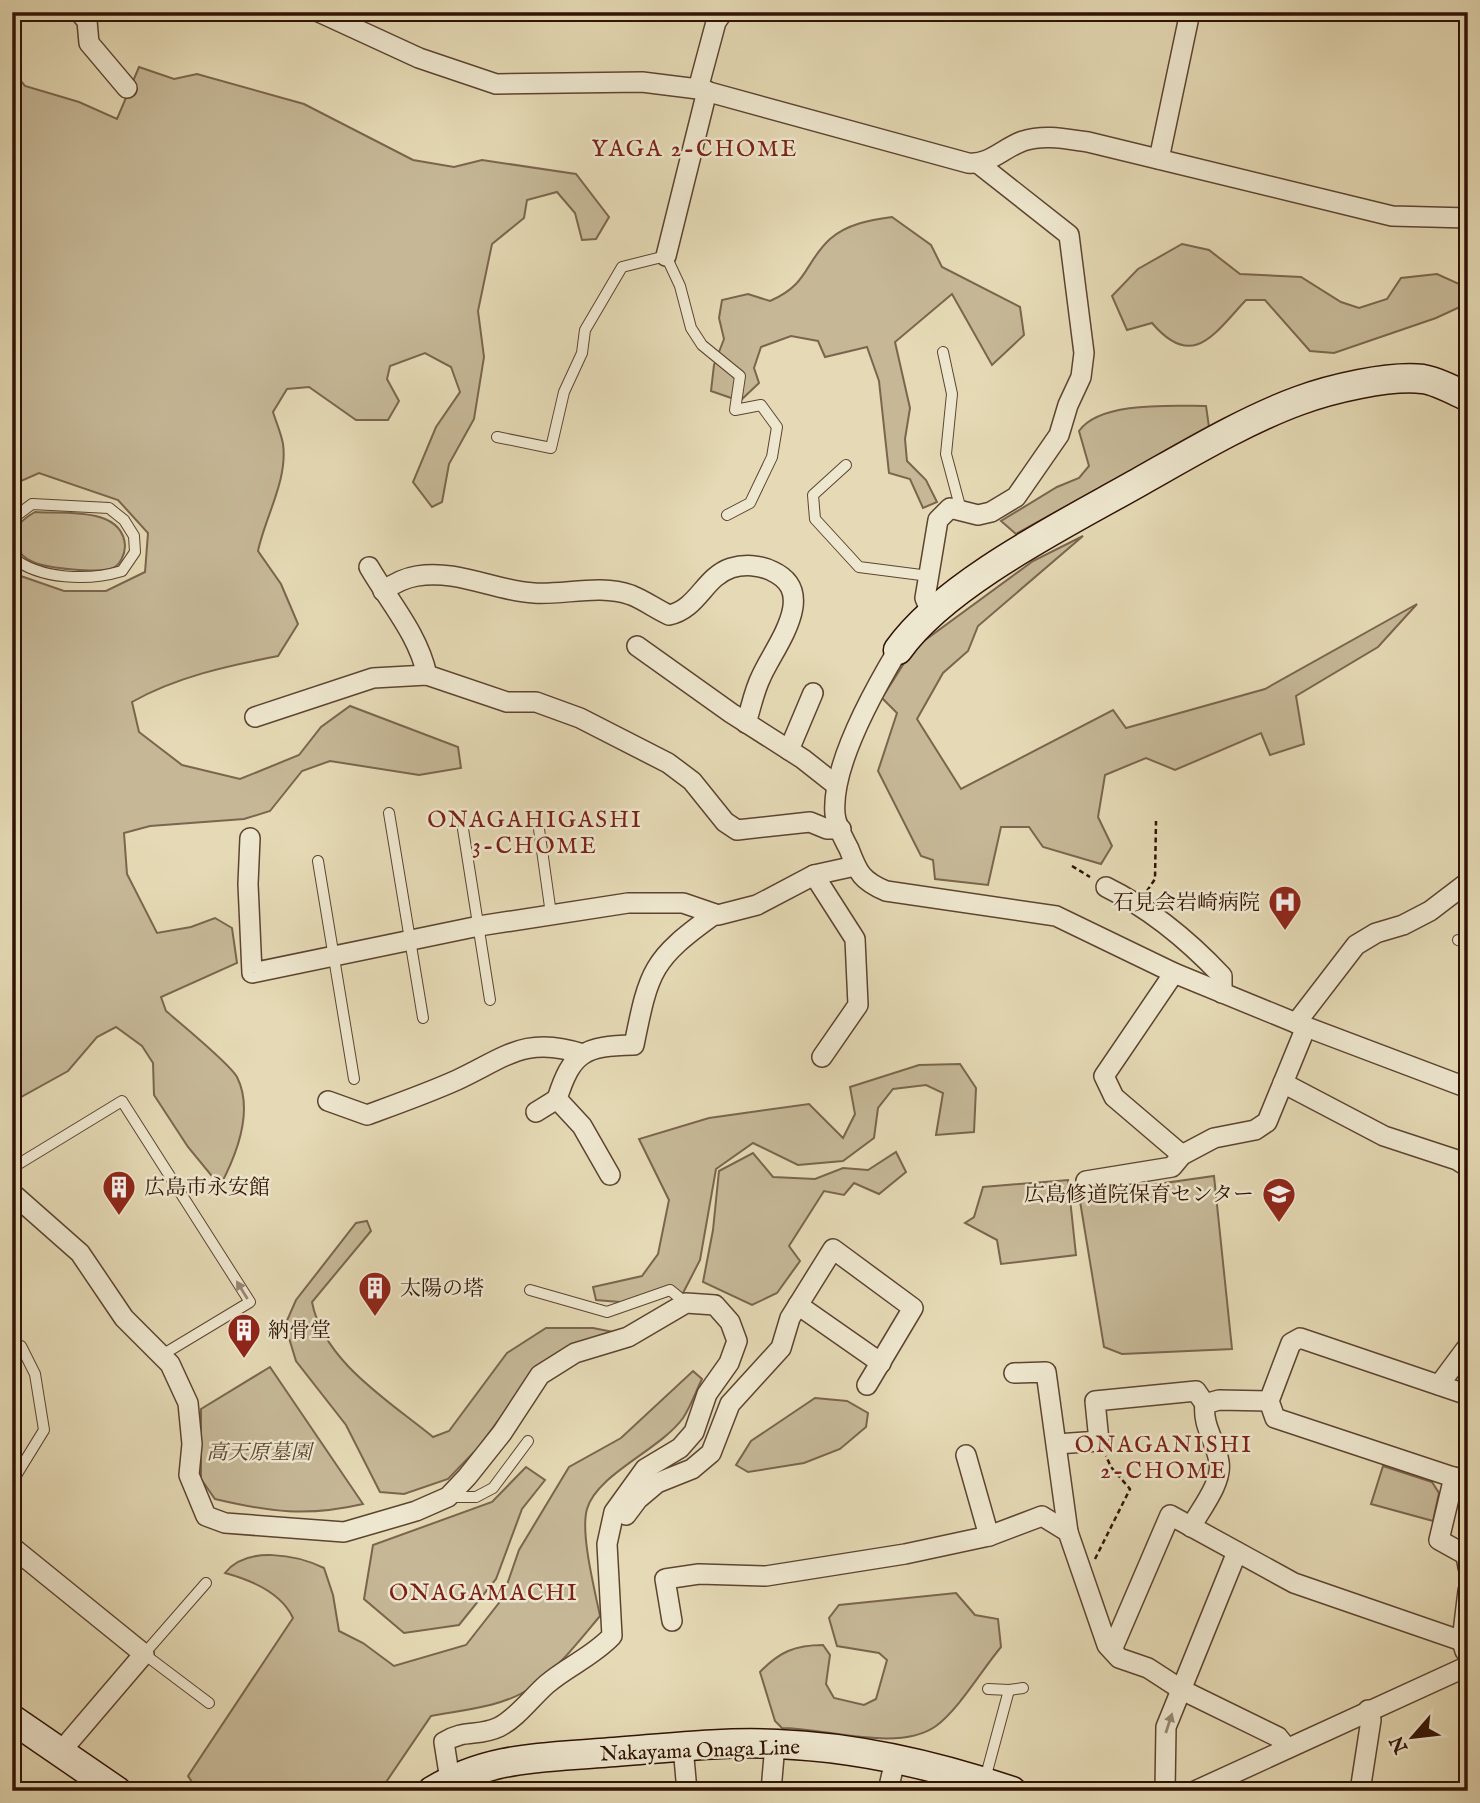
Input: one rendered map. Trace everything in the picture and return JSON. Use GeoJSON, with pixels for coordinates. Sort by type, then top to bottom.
{"type":"FeatureCollection","features":[{"type":"Feature","properties":{"kind":"main road"},"geometry":{"type":"LineString","coordinates":[[898,650],[910,633],[931,613],[1050,533],[1193,452],[1298,401],[1377,382],[1424,379],[1468,397]]}},
{"type":"Feature","properties":{"kind":"main road"},"geometry":{"type":"LineString","coordinates":[[12,1719],[62,1750],[117,1791]]}},
{"type":"Feature","properties":{"kind":"main road","name":"Nakayama Onaga Line"},"geometry":{"type":"LineString","coordinates":[[441,1785],[475,1768],[521,1760],[683,1747],[775,1744],[895,1760],[999,1788]]}},
{"type":"Feature","properties":{"kind":"street"},"geometry":{"type":"LineString","coordinates":[[79,12],[87,21],[89,43],[127,88]]}},
{"type":"Feature","properties":{"kind":"street"},"geometry":{"type":"LineString","coordinates":[[319,12],[419,58],[496,84],[537,86],[642,82],[703,90],[979,164],[1069,235],[1084,353],[1082,377],[1068,405],[1059,435],[1032,478],[1016,497],[991,512],[978,514],[950,508],[938,520],[925,598],[931,613]]}},
{"type":"Feature","properties":{"kind":"street"},"geometry":{"type":"LineString","coordinates":[[666,256],[716,22],[723,12]]}},
{"type":"Feature","properties":{"kind":"street"},"geometry":{"type":"LineString","coordinates":[[1159,159],[1190,12]]}},
{"type":"Feature","properties":{"kind":"street"},"geometry":{"type":"LineString","coordinates":[[979,164],[1021,142],[1045,136],[1088,142],[1392,216],[1468,218]]}},
{"type":"Feature","properties":{"kind":"street"},"geometry":{"type":"LineString","coordinates":[[383,591],[396,582],[418,575],[457,577],[501,589],[536,594],[582,590],[630,594],[669,615],[683,612],[713,579],[729,568],[746,565],[771,570],[786,579],[794,597],[793,615],[760,679],[746,723]]}},
{"type":"Feature","properties":{"kind":"street"},"geometry":{"type":"LineString","coordinates":[[369,567],[411,631],[422,655],[427,676]]}},
{"type":"Feature","properties":{"kind":"street"},"geometry":{"type":"LineString","coordinates":[[637,646],[836,785]]}},
{"type":"Feature","properties":{"kind":"street"},"geometry":{"type":"LineString","coordinates":[[898,650],[870,695],[836,785],[835,816],[855,866],[866,882],[886,891],[1056,916],[1174,973],[1301,1025],[1468,1088]]}},
{"type":"Feature","properties":{"kind":"street"},"geometry":{"type":"LineString","coordinates":[[255,718],[373,678],[427,676],[507,702],[536,702],[580,718],[668,763],[691,781],[725,822],[737,830],[810,822],[827,829],[841,829]]}},
{"type":"Feature","properties":{"kind":"street"},"geometry":{"type":"LineString","coordinates":[[789,750],[813,693]]}},
{"type":"Feature","properties":{"kind":"street"},"geometry":{"type":"LineString","coordinates":[[250,838],[248,884],[252,973],[479,926],[628,904],[683,902],[716,914]]}},
{"type":"Feature","properties":{"kind":"street"},"geometry":{"type":"LineString","coordinates":[[536,1112],[556,1099],[567,1068],[583,1054],[607,1045],[634,1045],[644,994],[655,968],[674,943],[716,914],[757,905],[814,875],[855,866]]}},
{"type":"Feature","properties":{"kind":"street"},"geometry":{"type":"LineString","coordinates":[[814,875],[855,939],[858,1005],[822,1057]]}},
{"type":"Feature","properties":{"kind":"street"},"geometry":{"type":"LineString","coordinates":[[1086,1181],[1172,1167],[1182,1156],[1214,1139],[1255,1130],[1267,1122],[1283,1083],[1301,1025],[1356,945],[1376,933],[1404,925],[1430,911],[1468,881]]}},
{"type":"Feature","properties":{"kind":"street"},"geometry":{"type":"LineString","coordinates":[[1106,887],[1139,903],[1192,944],[1222,976],[1222,993]]}},
{"type":"Feature","properties":{"kind":"street"},"geometry":{"type":"LineString","coordinates":[[1174,973],[1104,1076],[1114,1097],[1182,1156]]}},
{"type":"Feature","properties":{"kind":"street"},"geometry":{"type":"LineString","coordinates":[[328,1101],[367,1115],[457,1080],[524,1048],[556,1045],[583,1054]]}},
{"type":"Feature","properties":{"kind":"street"},"geometry":{"type":"LineString","coordinates":[[1283,1083],[1384,1136],[1457,1160],[1468,1167]]}},
{"type":"Feature","properties":{"kind":"street"},"geometry":{"type":"LineString","coordinates":[[556,1099],[582,1126],[610,1175]]}},
{"type":"Feature","properties":{"kind":"street"},"geometry":{"type":"LineString","coordinates":[[12,1193],[80,1253],[124,1318],[170,1364],[188,1403],[192,1444],[189,1475],[206,1516],[225,1523],[344,1532],[416,1511],[448,1497],[502,1433],[540,1375],[575,1353],[628,1337],[686,1303],[715,1305],[730,1322],[737,1340],[729,1363],[707,1394],[694,1432],[680,1448],[645,1468],[614,1512],[607,1544],[612,1636],[596,1653],[550,1681],[502,1726],[481,1734],[460,1732],[444,1742],[441,1785]]}},
{"type":"Feature","properties":{"kind":"street"},"geometry":{"type":"LineString","coordinates":[[610,1530],[617,1527],[638,1499],[657,1483],[692,1469],[711,1453],[730,1404],[781,1348],[790,1318],[834,1249],[913,1308],[867,1385]]}},
{"type":"Feature","properties":{"kind":"street"},"geometry":{"type":"LineString","coordinates":[[798,1305],[881,1363]]}},
{"type":"Feature","properties":{"kind":"street"},"geometry":{"type":"LineString","coordinates":[[1468,1395],[1300,1338],[1291,1343],[1269,1401],[1275,1418],[1461,1480],[1439,1540],[1465,1555],[1468,1567]]}},
{"type":"Feature","properties":{"kind":"street"},"geometry":{"type":"LineString","coordinates":[[1439,1385],[1468,1346]]}},
{"type":"Feature","properties":{"kind":"street"},"geometry":{"type":"LineString","coordinates":[[1014,1373],[1046,1372],[1068,1532],[1086,1577],[1107,1645],[1119,1658],[1148,1668],[1182,1690],[1278,1737],[1286,1747]]}},
{"type":"Feature","properties":{"kind":"street"},"geometry":{"type":"LineString","coordinates":[[1057,1444],[1099,1441],[1095,1401],[1196,1391],[1205,1404],[1203,1417],[1220,1464],[1216,1482],[1191,1527]]}},
{"type":"Feature","properties":{"kind":"street"},"geometry":{"type":"LineString","coordinates":[[1205,1404],[1219,1400],[1269,1401]]}},
{"type":"Feature","properties":{"kind":"street"},"geometry":{"type":"LineString","coordinates":[[966,1455],[989,1536]]}},
{"type":"Feature","properties":{"kind":"street"},"geometry":{"type":"LineString","coordinates":[[1112,1650],[1170,1515],[1294,1583],[1462,1641]]}},
{"type":"Feature","properties":{"kind":"street"},"geometry":{"type":"LineString","coordinates":[[672,1621],[665,1579],[698,1574],[766,1576],[989,1536],[1042,1516],[1068,1532]]}},
{"type":"Feature","properties":{"kind":"street"},"geometry":{"type":"LineString","coordinates":[[12,1547],[144,1654],[62,1750]]}},
{"type":"Feature","properties":{"kind":"street"},"geometry":{"type":"LineString","coordinates":[[1165,1791],[1166,1727],[1237,1552]]}},
{"type":"Feature","properties":{"kind":"street"},"geometry":{"type":"LineString","coordinates":[[1195,1791],[1468,1664],[1462,1641],[1468,1591]]}},
{"type":"Feature","properties":{"kind":"street"},"geometry":{"type":"LineString","coordinates":[[1360,1791],[1371,1720],[1368,1710]]}},
{"type":"Feature","properties":{"kind":"street"},"geometry":{"type":"LineString","coordinates":[[771,1791],[775,1744]]}},
{"type":"Feature","properties":{"kind":"street"},"geometry":{"type":"LineString","coordinates":[[683,1747],[687,1791]]}},
{"type":"Feature","properties":{"kind":"street"},"geometry":{"type":"LineString","coordinates":[[888,1791],[895,1760]]}},
{"type":"Feature","properties":{"kind":"lane"},"geometry":{"type":"LineString","coordinates":[[497,437],[551,447],[564,392],[582,353],[584,330],[605,291],[622,267],[666,256],[680,286],[691,328],[702,345],[740,376],[735,410],[761,405],[777,427],[772,457],[750,503],[727,515]]}},
{"type":"Feature","properties":{"kind":"lane"},"geometry":{"type":"LineString","coordinates":[[943,352],[953,394],[947,454],[962,511]]}},
{"type":"Feature","properties":{"kind":"lane"},"geometry":{"type":"LineString","coordinates":[[846,464],[813,495],[815,519],[859,567],[929,576]]}},
{"type":"Feature","properties":{"kind":"lane"},"geometry":{"type":"LineString","coordinates":[[12,519],[32,504],[109,508],[124,520],[134,536],[135,552],[122,571],[98,578],[36,571],[12,557]]}},
{"type":"Feature","properties":{"kind":"lane"},"geometry":{"type":"LineString","coordinates":[[389,813],[423,1018]]}},
{"type":"Feature","properties":{"kind":"lane"},"geometry":{"type":"LineString","coordinates":[[463,829],[489,1000]]}},
{"type":"Feature","properties":{"kind":"lane"},"geometry":{"type":"LineString","coordinates":[[539,829],[551,915]]}},
{"type":"Feature","properties":{"kind":"lane"},"geometry":{"type":"LineString","coordinates":[[318,861],[354,1079]]}},
{"type":"Feature","properties":{"kind":"lane"},"geometry":{"type":"LineString","coordinates":[[12,1168],[122,1101],[250,1302],[162,1355]]}},
{"type":"Feature","properties":{"kind":"lane"},"geometry":{"type":"LineString","coordinates":[[530,1290],[607,1312],[670,1290],[686,1303]]}},
{"type":"Feature","properties":{"kind":"lane"},"geometry":{"type":"LineString","coordinates":[[12,1482],[44,1430],[35,1374],[21,1346]]}},
{"type":"Feature","properties":{"kind":"lane"},"geometry":{"type":"LineString","coordinates":[[448,1497],[477,1497],[493,1488],[528,1441]]}},
{"type":"Feature","properties":{"kind":"lane"},"geometry":{"type":"LineString","coordinates":[[206,1583],[144,1654],[209,1703]]}},
{"type":"Feature","properties":{"kind":"lane"},"geometry":{"type":"LineString","coordinates":[[988,1689],[1023,1688]]}},
{"type":"Feature","properties":{"kind":"lane"},"geometry":{"type":"LineString","coordinates":[[999,1788],[1009,1690]]}},
{"type":"Feature","properties":{"kind":"path"},"geometry":{"type":"LineString","coordinates":[[1139,903],[1155,878],[1156,821]]}},
{"type":"Feature","properties":{"kind":"path"},"geometry":{"type":"LineString","coordinates":[[1072,866],[1106,887]]}},
{"type":"Feature","properties":{"kind":"path"},"geometry":{"type":"LineString","coordinates":[[1086,1577],[1130,1489],[1111,1467],[1099,1441]]}},
{"type":"Feature","properties":{"kind":"green space"},"geometry":{"type":"Polygon","coordinates":[[[139,67],[174,79],[197,74],[304,104],[413,160],[454,167],[482,160],[576,174],[609,217],[596,239],[582,240],[575,213],[557,192],[527,200],[524,218],[492,244],[478,311],[484,357],[474,419],[449,464],[442,502],[432,507],[413,482],[436,427],[460,392],[451,367],[425,353],[390,366],[387,379],[399,401],[388,420],[356,420],[309,387],[287,389],[273,412],[283,444],[284,458],[279,485],[258,551],[281,584],[298,624],[278,656],[184,679],[132,702],[139,732],[182,765],[240,779],[299,755],[321,727],[350,706],[458,747],[461,768],[419,775],[330,761],[302,771],[270,811],[244,819],[150,826],[124,833],[127,874],[157,933],[191,927],[215,918],[232,928],[237,963],[161,997],[166,1011],[233,1071],[242,1090],[244,1104],[241,1133],[220,1186],[188,1147],[154,1095],[153,1063],[142,1046],[116,1027],[97,1037],[68,1071],[12,1102],[12,573],[64,591],[106,591],[145,572],[148,533],[118,500],[39,473],[12,485],[12,70],[25,86],[79,102],[117,119],[139,67]]]}},
{"type":"Feature","properties":{"kind":"green space"},"geometry":{"type":"Polygon","coordinates":[[[892,217],[931,245],[942,267],[1020,307],[1024,335],[992,365],[952,294],[895,342],[910,408],[905,439],[907,461],[926,480],[937,502],[923,508],[910,479],[889,473],[879,381],[867,347],[825,357],[818,341],[791,336],[761,347],[754,368],[759,383],[740,401],[711,391],[714,365],[724,339],[719,318],[722,300],[748,294],[770,301],[792,288],[822,248],[837,234],[859,224],[892,217]]]}},
{"type":"Feature","properties":{"kind":"green space"},"geometry":{"type":"Polygon","coordinates":[[[1182,244],[1209,250],[1240,274],[1301,277],[1341,302],[1359,308],[1387,299],[1401,278],[1437,274],[1468,288],[1462,306],[1436,318],[1334,353],[1310,351],[1265,300],[1246,300],[1213,335],[1191,346],[1179,344],[1166,337],[1152,323],[1127,330],[1112,296],[1138,269],[1182,244]]]}},
{"type":"Feature","properties":{"kind":"green space"},"geometry":{"type":"Polygon","coordinates":[[[1206,406],[1209,427],[1016,534],[1001,521],[1057,487],[1079,478],[1089,466],[1079,431],[1089,421],[1103,414],[1138,407],[1206,406]]]}},
{"type":"Feature","properties":{"kind":"green space"},"geometry":{"type":"Polygon","coordinates":[[[35,512],[76,513],[103,518],[114,524],[122,533],[125,546],[122,559],[113,568],[106,570],[61,568],[30,561],[16,547],[14,538],[19,525],[35,512]]]}},
{"type":"Feature","properties":{"kind":"green space"},"geometry":{"type":"Polygon","coordinates":[[[1083,536],[978,626],[968,651],[943,673],[917,719],[961,789],[1113,710],[1126,728],[1265,689],[1417,604],[1378,647],[1296,696],[1304,744],[1270,755],[1261,733],[1175,770],[1146,758],[1105,775],[1098,817],[1112,846],[1101,864],[1043,847],[1029,827],[1001,827],[988,885],[935,879],[933,860],[921,856],[878,771],[897,713],[882,698],[913,649],[1033,561],[1083,536]]]}},
{"type":"Feature","properties":{"kind":"green space"},"geometry":{"type":"Polygon","coordinates":[[[960,1064],[976,1088],[974,1132],[936,1135],[943,1093],[926,1085],[893,1089],[878,1108],[874,1138],[843,1161],[798,1165],[753,1143],[716,1169],[700,1260],[683,1293],[632,1303],[596,1300],[593,1287],[642,1276],[658,1254],[669,1200],[639,1139],[709,1118],[809,1104],[843,1138],[855,1114],[850,1087],[919,1065],[960,1064]]]}},
{"type":"Feature","properties":{"kind":"green space"},"geometry":{"type":"Polygon","coordinates":[[[896,1152],[906,1172],[879,1194],[854,1183],[844,1195],[824,1191],[789,1246],[800,1261],[777,1293],[752,1305],[703,1282],[713,1230],[719,1171],[753,1153],[773,1177],[815,1179],[843,1168],[868,1170],[896,1152]]]}},
{"type":"Feature","properties":{"kind":"green space"},"geometry":{"type":"Polygon","coordinates":[[[1214,1176],[1232,1349],[1122,1354],[1104,1347],[1079,1195],[1214,1176]]]}},
{"type":"Feature","properties":{"kind":"green space"},"geometry":{"type":"Polygon","coordinates":[[[1068,1180],[1076,1255],[1001,1264],[997,1240],[965,1223],[974,1217],[983,1187],[1068,1180]]]}},
{"type":"Feature","properties":{"kind":"green space"},"geometry":{"type":"Polygon","coordinates":[[[367,1221],[371,1231],[312,1302],[329,1343],[344,1361],[378,1394],[433,1437],[449,1431],[507,1353],[546,1328],[593,1328],[624,1334],[535,1371],[477,1449],[448,1479],[404,1494],[380,1492],[346,1425],[296,1361],[285,1325],[296,1300],[356,1223],[367,1221]]]}},
{"type":"Feature","properties":{"kind":"green space","name":"高天原墓園"},"geometry":{"type":"Polygon","coordinates":[[[270,1367],[363,1504],[306,1512],[253,1507],[215,1499],[201,1479],[201,1409],[270,1367]]]}},
{"type":"Feature","properties":{"kind":"green space"},"geometry":{"type":"Polygon","coordinates":[[[693,1371],[702,1379],[683,1418],[673,1430],[616,1473],[593,1496],[587,1509],[585,1532],[600,1616],[549,1673],[529,1689],[507,1700],[431,1716],[380,1791],[198,1791],[188,1776],[293,1618],[281,1601],[264,1588],[225,1573],[234,1564],[259,1556],[273,1555],[300,1559],[324,1568],[333,1595],[339,1631],[363,1643],[394,1666],[466,1645],[502,1599],[519,1550],[569,1467],[621,1438],[693,1371]]]}},
{"type":"Feature","properties":{"kind":"green space"},"geometry":{"type":"Polygon","coordinates":[[[815,1398],[847,1401],[868,1413],[866,1427],[840,1449],[804,1463],[748,1472],[736,1465],[751,1441],[815,1398]]]}},
{"type":"Feature","properties":{"kind":"green space"},"geometry":{"type":"Polygon","coordinates":[[[1383,1466],[1432,1482],[1439,1493],[1433,1521],[1371,1504],[1383,1466]]]}},
{"type":"Feature","properties":{"kind":"green space"},"geometry":{"type":"Polygon","coordinates":[[[526,1467],[545,1480],[522,1509],[496,1579],[459,1625],[404,1633],[364,1599],[373,1545],[492,1502],[526,1467]]]}},
{"type":"Feature","properties":{"kind":"green space"},"geometry":{"type":"Polygon","coordinates":[[[956,1593],[975,1615],[998,1619],[1001,1647],[961,1700],[936,1726],[920,1734],[902,1738],[882,1738],[782,1728],[775,1721],[760,1672],[774,1659],[804,1646],[823,1645],[830,1655],[826,1684],[834,1698],[864,1705],[876,1699],[887,1660],[879,1653],[837,1646],[829,1618],[839,1605],[956,1593]]]}},
{"type":"Feature","properties":{"kind":"place","name":"石見会岩崎病院"},"geometry":{"type":"Point","coordinates":[1285,932]}},
{"type":"Feature","properties":{"kind":"place","name":"広島市永安館"},"geometry":{"type":"Point","coordinates":[119,1217]}},
{"type":"Feature","properties":{"kind":"place","name":"広島修道院保育センター"},"geometry":{"type":"Point","coordinates":[1279,1224]}},
{"type":"Feature","properties":{"kind":"place","name":"太陽の塔"},"geometry":{"type":"Point","coordinates":[375,1318]}},
{"type":"Feature","properties":{"kind":"place","name":"納骨堂"},"geometry":{"type":"Point","coordinates":[244,1360]}},
{"type":"Feature","properties":{"kind":"district","name":"YAGA 2-CHOME"},"geometry":{"type":"Point","coordinates":[695,148]}},
{"type":"Feature","properties":{"kind":"district","name":"ONAGAHIGASHI 3-CHOME"},"geometry":{"type":"Point","coordinates":[535,832]}},
{"type":"Feature","properties":{"kind":"district","name":"ONAGANISHI 2-CHOME"},"geometry":{"type":"Point","coordinates":[1164,1457]}},
{"type":"Feature","properties":{"kind":"district","name":"ONAGAMACHI"},"geometry":{"type":"Point","coordinates":[484,1592]}}]}
